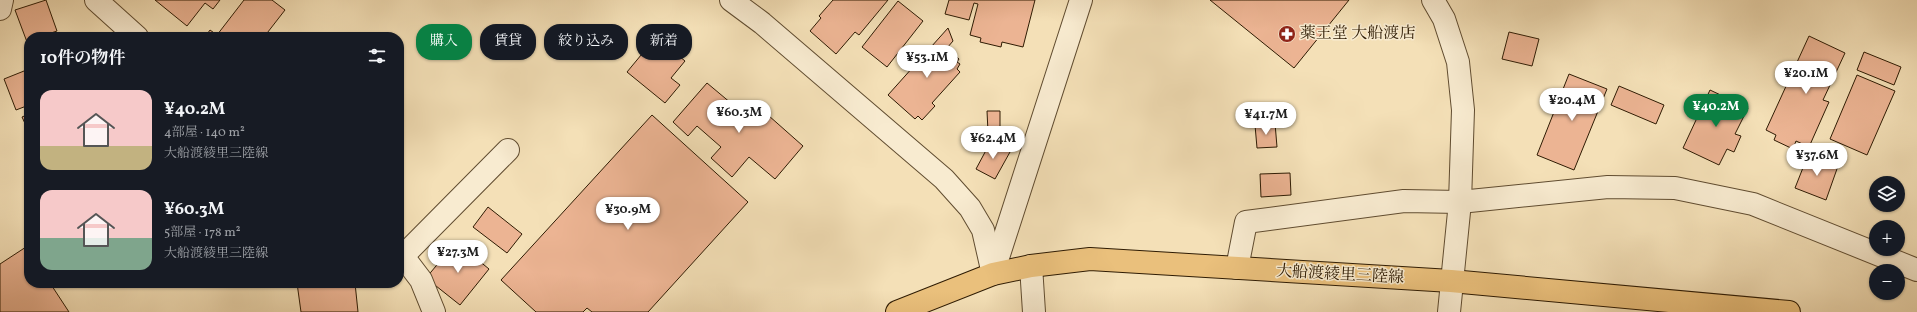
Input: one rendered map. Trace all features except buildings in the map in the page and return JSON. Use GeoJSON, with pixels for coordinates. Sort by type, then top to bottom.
{"type":"FeatureCollection","features":[{"type":"Feature","properties":{"kind":"main road","name":"大船渡綾里三陸線"},"geometry":{"type":"LineString","coordinates":[[897,312],[993,274],[1031,266],[1090,259],[1451,281],[1789,312]]}},
{"type":"Feature","properties":{"kind":"street"},"geometry":{"type":"LineString","coordinates":[[0,9],[2,0]]}},
{"type":"Feature","properties":{"kind":"street"},"geometry":{"type":"LineString","coordinates":[[96,0],[131,32]]}},
{"type":"Feature","properties":{"kind":"street"},"geometry":{"type":"LineString","coordinates":[[731,0],[762,23],[944,179],[970,208],[983,230],[993,274]]}},
{"type":"Feature","properties":{"kind":"street"},"geometry":{"type":"LineString","coordinates":[[993,274],[1081,0]]}},
{"type":"Feature","properties":{"kind":"street"},"geometry":{"type":"LineString","coordinates":[[1433,0],[1444,19],[1458,62],[1463,110],[1460,202],[1449,312]]}},
{"type":"Feature","properties":{"kind":"street"},"geometry":{"type":"LineString","coordinates":[[404,251],[508,150]]}},
{"type":"Feature","properties":{"kind":"street"},"geometry":{"type":"LineString","coordinates":[[1237,268],[1246,222],[1404,201],[1460,202],[1608,187],[1675,188],[1753,204],[1917,270]]}},
{"type":"Feature","properties":{"kind":"street"},"geometry":{"type":"LineString","coordinates":[[404,258],[421,280],[434,312]]}},
{"type":"Feature","properties":{"kind":"street"},"geometry":{"type":"LineString","coordinates":[[1031,266],[1034,312]]}},
{"type":"Feature","properties":{"kind":"place","name":"薬王堂 大船渡店"},"geometry":{"type":"Point","coordinates":[1287,34]}}]}
